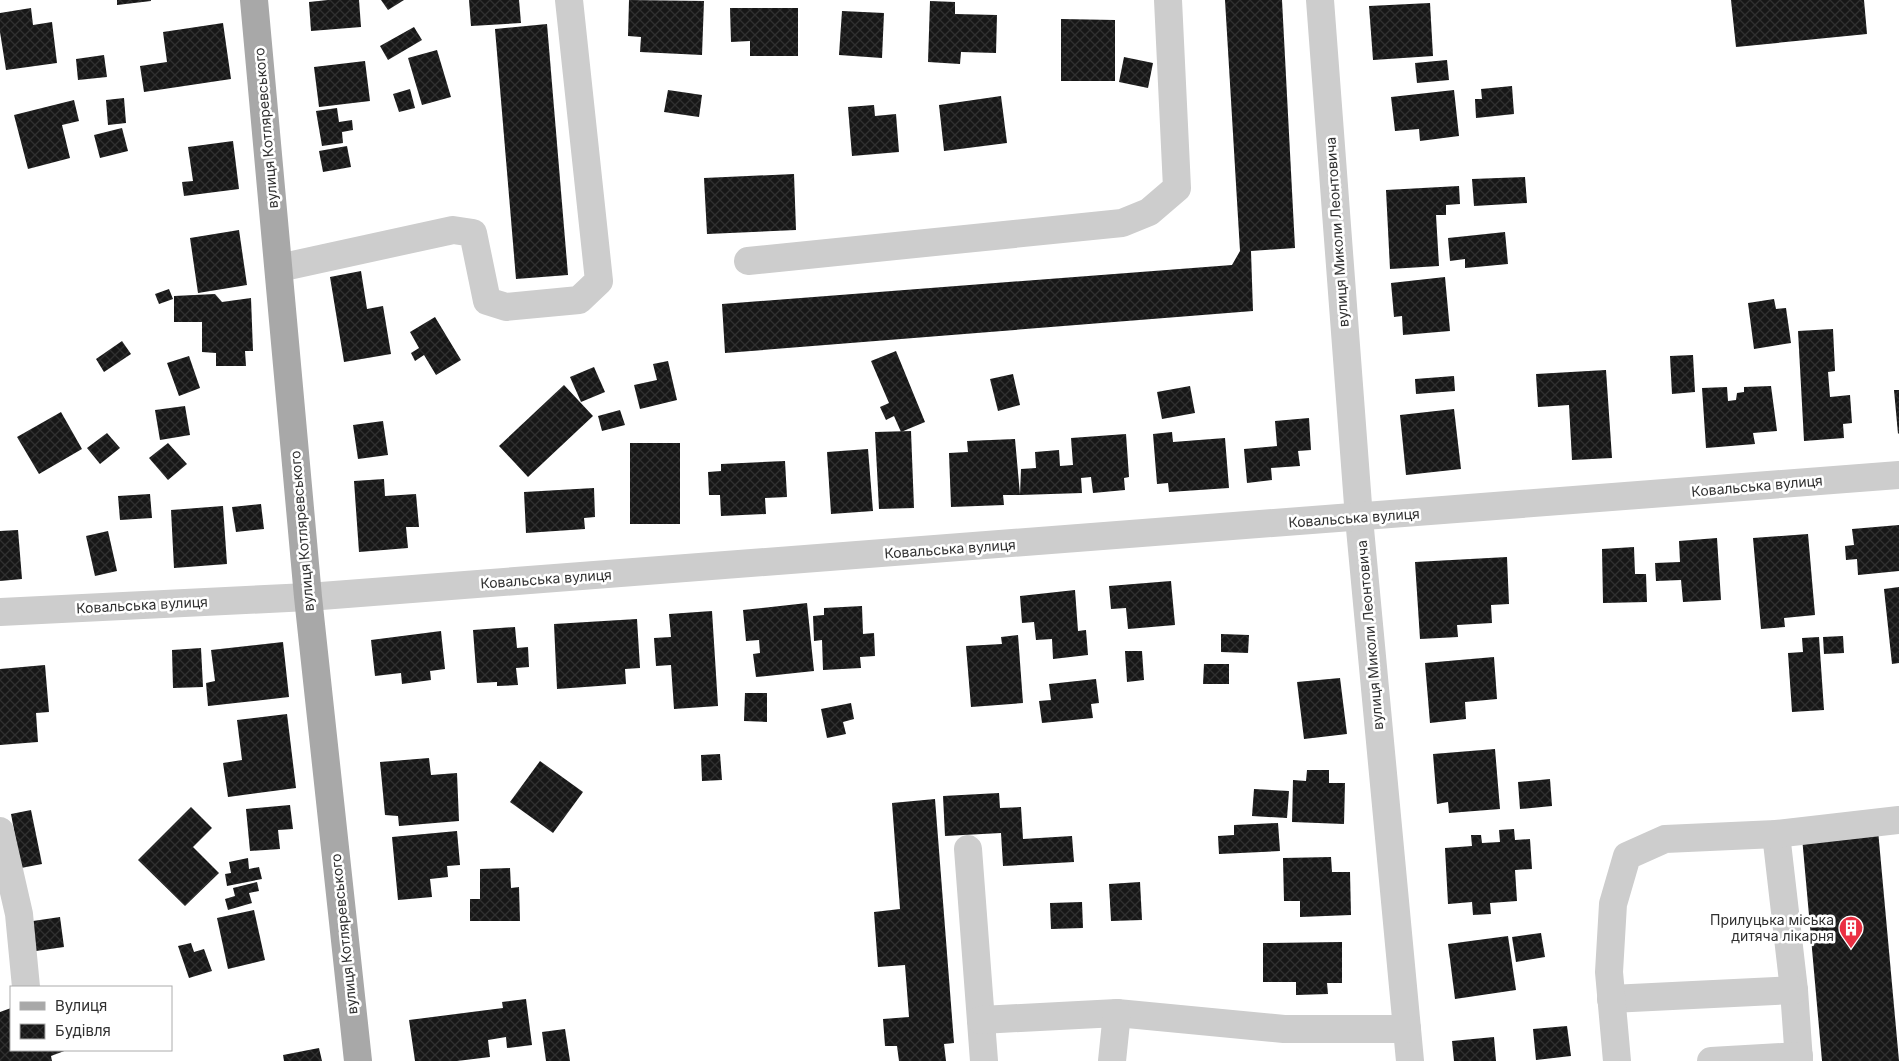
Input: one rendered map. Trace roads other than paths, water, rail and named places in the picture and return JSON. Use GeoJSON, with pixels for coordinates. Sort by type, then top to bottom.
{"type":"FeatureCollection","features":[{"type":"Feature","properties":{"kind":"main road","name":"вулиця Котляревського"},"geometry":{"type":"LineString","coordinates":[[254,0],[308,597],[358,1061]]}},
{"type":"Feature","properties":{"kind":"street"},"geometry":{"type":"LineString","coordinates":[[279,268],[453,230],[473,233],[487,301],[506,307],[579,300],[599,282],[568,0]]}},
{"type":"Feature","properties":{"kind":"street"},"geometry":{"type":"LineString","coordinates":[[748,261],[1122,222],[1149,212],[1177,188],[1168,0]]}},
{"type":"Feature","properties":{"kind":"street","name":"вулиця Миколи Леонтовича"},"geometry":{"type":"LineString","coordinates":[[1320,0],[1359,518],[1410,1061]]}},
{"type":"Feature","properties":{"kind":"street","name":"Ковальська вулиця"},"geometry":{"type":"LineString","coordinates":[[0,612],[308,597],[1359,518],[1899,475]]}},
{"type":"Feature","properties":{"kind":"street"},"geometry":{"type":"LineString","coordinates":[[1617,1061],[1609,972],[1613,904],[1627,856],[1665,839],[1898,828]]}},
{"type":"Feature","properties":{"kind":"street"},"geometry":{"type":"LineString","coordinates":[[0,831],[19,914],[26,986]]}},
{"type":"Feature","properties":{"kind":"street"},"geometry":{"type":"LineString","coordinates":[[1711,1061],[1799,1059],[1794,990],[1776,834]]}},
{"type":"Feature","properties":{"kind":"street"},"geometry":{"type":"LineString","coordinates":[[968,849],[984,1061]]}},
{"type":"Feature","properties":{"kind":"street"},"geometry":{"type":"LineString","coordinates":[[1612,999],[1794,990]]}},
{"type":"Feature","properties":{"kind":"street"},"geometry":{"type":"LineString","coordinates":[[981,1020],[1117,1013],[1284,1029],[1407,1029]]}},
{"type":"Feature","properties":{"kind":"street"},"geometry":{"type":"LineString","coordinates":[[1112,1061],[1117,1013]]}},
{"type":"Feature","properties":{"kind":"place","name":"Прилуцька міська дитяча лікарня"},"geometry":{"type":"Point","coordinates":[1851,949]}}]}
